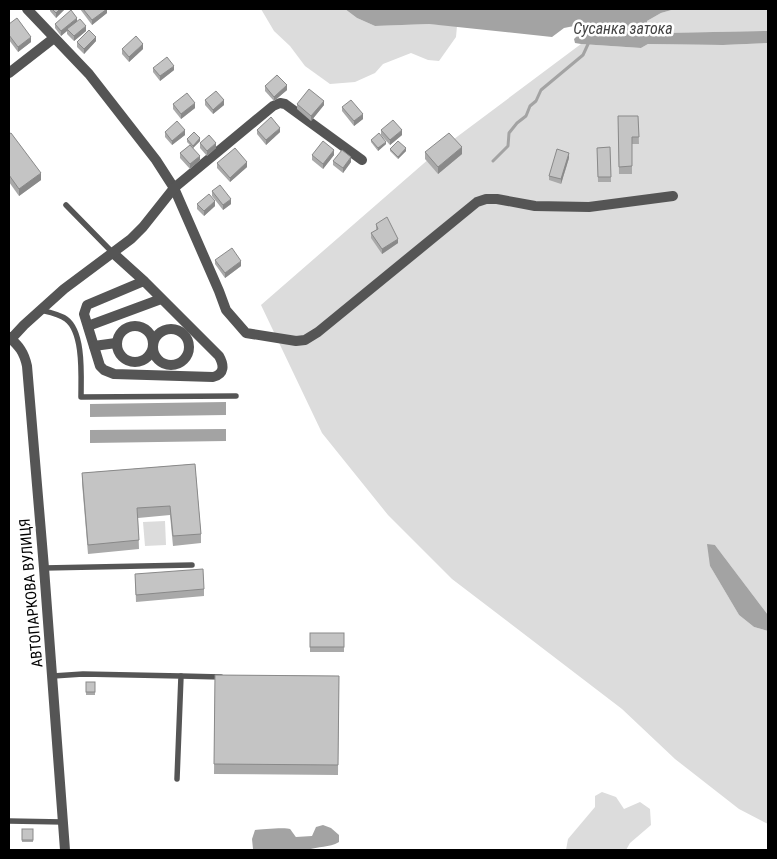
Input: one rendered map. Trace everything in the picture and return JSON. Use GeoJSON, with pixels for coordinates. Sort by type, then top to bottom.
{"type":"FeatureCollection","features":[{"type":"Feature","properties":{"kind":"street"},"geometry":{"type":"LineString","coordinates":[[27,9],[89,74],[156,160],[174,188],[226,310],[246,333],[296,341],[304,340],[318,332],[477,202],[486,199],[497,199],[535,206],[589,208],[673,196]]}},
{"type":"Feature","properties":{"kind":"street"},"geometry":{"type":"LineString","coordinates":[[9,73],[54,38]]}},
{"type":"Feature","properties":{"kind":"street"},"geometry":{"type":"LineString","coordinates":[[9,338],[64,289],[114,253],[143,227],[174,188],[273,106],[280,103],[284,104],[362,160]]}},
{"type":"Feature","properties":{"kind":"street"},"geometry":{"type":"LineString","coordinates":[[114,253],[144,281],[219,356],[223,363],[223,368],[218,376],[114,374],[100,366],[84,310],[87,305],[144,281]]}},
{"type":"Feature","properties":{"kind":"street"},"geometry":{"type":"LineString","coordinates":[[88,326],[162,299]]}},
{"type":"Feature","properties":{"kind":"street"},"geometry":{"type":"LineString","coordinates":[[138,326],[151,335],[153,345],[146,359],[136,362],[122,357],[116,348],[116,343],[123,330],[128,327],[138,326]]}},
{"type":"Feature","properties":{"kind":"street","name":"АВТОПАРКОВА ВУЛИЦЯ"},"geometry":{"type":"LineString","coordinates":[[9,338],[25,354],[27,366],[53,676],[65,850]]}},
{"type":"Feature","properties":{"kind":"street"},"geometry":{"type":"LineString","coordinates":[[94,346],[116,343]]}},
{"type":"Feature","properties":{"kind":"lane"},"geometry":{"type":"LineString","coordinates":[[66,204],[114,253]]}},
{"type":"Feature","properties":{"kind":"lane"},"geometry":{"type":"LineString","coordinates":[[40,310],[65,318],[76,332],[79,345],[81,397],[236,396]]}},
{"type":"Feature","properties":{"kind":"lane"},"geometry":{"type":"LineString","coordinates":[[44,568],[192,566]]}},
{"type":"Feature","properties":{"kind":"lane"},"geometry":{"type":"LineString","coordinates":[[53,676],[83,674],[230,677]]}},
{"type":"Feature","properties":{"kind":"lane"},"geometry":{"type":"LineString","coordinates":[[177,778],[180,676]]}},
{"type":"Feature","properties":{"kind":"lane"},"geometry":{"type":"LineString","coordinates":[[9,821],[63,822]]}},
{"type":"Feature","properties":{"kind":"shaded area"},"geometry":{"type":"Polygon","coordinates":[[[261,9],[345,9],[357,18],[375,26],[429,24],[457,26],[456,37],[439,61],[428,60],[411,53],[383,64],[375,73],[355,82],[330,84],[305,66],[290,46],[274,31],[261,9]]]}},
{"type":"Feature","properties":{"kind":"shaded area"},"geometry":{"type":"Polygon","coordinates":[[[675,9],[768,9],[768,31],[663,33],[648,31],[647,21],[661,13],[675,9]]]}},
{"type":"Feature","properties":{"kind":"shaded area"},"geometry":{"type":"Polygon","coordinates":[[[768,43],[768,615],[715,545],[710,566],[739,615],[754,627],[768,631],[768,824],[739,809],[675,759],[622,709],[452,579],[388,515],[322,433],[261,305],[438,151],[581,44],[641,48],[648,44],[723,45],[768,43]]]}},
{"type":"Feature","properties":{"kind":"shaded area"},"geometry":{"type":"Polygon","coordinates":[[[165,521],[166,545],[145,546],[143,522],[165,521]]]}},
{"type":"Feature","properties":{"kind":"shaded area"},"geometry":{"type":"Polygon","coordinates":[[[602,792],[616,797],[624,809],[640,802],[650,809],[651,825],[630,843],[626,850],[566,850],[568,839],[595,807],[595,796],[602,792]]]}},
{"type":"Feature","properties":{"kind":"water","name":"Сусанка затока"},"geometry":{"type":"Polygon","coordinates":[[[345,9],[675,9],[661,13],[647,21],[648,31],[663,33],[768,31],[768,43],[723,45],[648,44],[641,48],[581,44],[575,43],[574,39],[582,34],[584,29],[579,25],[564,28],[552,37],[429,24],[375,26],[357,18],[345,9]]]}},
{"type":"Feature","properties":{"kind":"water"},"geometry":{"type":"Polygon","coordinates":[[[226,402],[226,415],[90,417],[90,404],[226,402]]]}},
{"type":"Feature","properties":{"kind":"water"},"geometry":{"type":"Polygon","coordinates":[[[226,429],[226,441],[90,443],[90,430],[226,429]]]}},
{"type":"Feature","properties":{"kind":"water"},"geometry":{"type":"Polygon","coordinates":[[[707,544],[715,545],[768,615],[768,631],[754,627],[739,615],[710,566],[707,544]]]}},
{"type":"Feature","properties":{"kind":"water"},"geometry":{"type":"Polygon","coordinates":[[[323,825],[331,828],[339,835],[339,842],[308,850],[253,849],[252,839],[255,830],[288,828],[296,837],[312,836],[316,827],[323,825]]]}},
{"type":"Feature","properties":{"kind":"building"},"geometry":{"type":"Polygon","coordinates":[[[52,9],[60,9],[56,13],[52,9]]]}},
{"type":"Feature","properties":{"kind":"building"},"geometry":{"type":"Polygon","coordinates":[[[83,9],[107,9],[92,20],[83,9]]]}},
{"type":"Feature","properties":{"kind":"building"},"geometry":{"type":"Polygon","coordinates":[[[71,10],[77,18],[61,31],[55,24],[71,10]]]}},
{"type":"Feature","properties":{"kind":"building"},"geometry":{"type":"Polygon","coordinates":[[[17,18],[31,37],[18,47],[9,35],[9,24],[17,18]]]}},
{"type":"Feature","properties":{"kind":"building"},"geometry":{"type":"Polygon","coordinates":[[[80,19],[86,26],[74,36],[67,29],[80,19]]]}},
{"type":"Feature","properties":{"kind":"building"},"geometry":{"type":"Polygon","coordinates":[[[89,30],[96,37],[84,49],[77,42],[89,30]]]}},
{"type":"Feature","properties":{"kind":"building"},"geometry":{"type":"Polygon","coordinates":[[[136,36],[143,44],[129,57],[122,49],[136,36]]]}},
{"type":"Feature","properties":{"kind":"building"},"geometry":{"type":"Polygon","coordinates":[[[167,57],[174,66],[160,76],[153,68],[167,57]]]}},
{"type":"Feature","properties":{"kind":"building"},"geometry":{"type":"Polygon","coordinates":[[[277,75],[287,85],[274,97],[265,86],[277,75]]]}},
{"type":"Feature","properties":{"kind":"building"},"geometry":{"type":"Polygon","coordinates":[[[309,89],[324,101],[311,116],[297,104],[309,89]]]}},
{"type":"Feature","properties":{"kind":"building"},"geometry":{"type":"Polygon","coordinates":[[[216,91],[224,100],[213,110],[205,100],[216,91]]]}},
{"type":"Feature","properties":{"kind":"building"},"geometry":{"type":"Polygon","coordinates":[[[187,93],[195,103],[181,114],[173,104],[187,93]]]}},
{"type":"Feature","properties":{"kind":"building"},"geometry":{"type":"Polygon","coordinates":[[[351,100],[363,114],[354,121],[342,107],[351,100]]]}},
{"type":"Feature","properties":{"kind":"building"},"geometry":{"type":"Polygon","coordinates":[[[618,116],[638,116],[639,137],[632,137],[632,166],[619,167],[618,116]]]}},
{"type":"Feature","properties":{"kind":"building"},"geometry":{"type":"Polygon","coordinates":[[[271,117],[280,128],[266,140],[257,130],[271,117]]]}},
{"type":"Feature","properties":{"kind":"building"},"geometry":{"type":"Polygon","coordinates":[[[393,120],[402,130],[390,140],[381,130],[393,120]]]}},
{"type":"Feature","properties":{"kind":"building"},"geometry":{"type":"Polygon","coordinates":[[[177,121],[185,130],[172,141],[165,132],[177,121]]]}},
{"type":"Feature","properties":{"kind":"building"},"geometry":{"type":"Polygon","coordinates":[[[194,132],[200,138],[193,146],[187,139],[194,132]]]}},
{"type":"Feature","properties":{"kind":"building"},"geometry":{"type":"Polygon","coordinates":[[[11,133],[41,173],[19,189],[9,175],[9,134],[11,133]]]}},
{"type":"Feature","properties":{"kind":"building"},"geometry":{"type":"Polygon","coordinates":[[[379,133],[386,142],[378,148],[371,140],[379,133]]]}},
{"type":"Feature","properties":{"kind":"building"},"geometry":{"type":"Polygon","coordinates":[[[449,133],[462,147],[438,167],[425,152],[449,133]]]}},
{"type":"Feature","properties":{"kind":"building"},"geometry":{"type":"Polygon","coordinates":[[[209,135],[216,143],[207,151],[200,143],[209,135]]]}},
{"type":"Feature","properties":{"kind":"building"},"geometry":{"type":"Polygon","coordinates":[[[323,141],[334,150],[323,164],[312,155],[323,141]]]}},
{"type":"Feature","properties":{"kind":"building"},"geometry":{"type":"Polygon","coordinates":[[[398,141],[406,148],[398,157],[390,149],[398,141]]]}},
{"type":"Feature","properties":{"kind":"building"},"geometry":{"type":"Polygon","coordinates":[[[190,145],[200,156],[190,164],[180,153],[190,145]]]}},
{"type":"Feature","properties":{"kind":"building"},"geometry":{"type":"Polygon","coordinates":[[[610,147],[611,177],[598,177],[597,148],[610,147]]]}},
{"type":"Feature","properties":{"kind":"building"},"geometry":{"type":"Polygon","coordinates":[[[235,148],[247,162],[230,178],[217,163],[235,148]]]}},
{"type":"Feature","properties":{"kind":"building"},"geometry":{"type":"Polygon","coordinates":[[[557,149],[569,153],[561,179],[549,176],[557,149]]]}},
{"type":"Feature","properties":{"kind":"building"},"geometry":{"type":"Polygon","coordinates":[[[342,150],[351,157],[343,168],[333,161],[342,150]]]}},
{"type":"Feature","properties":{"kind":"building"},"geometry":{"type":"Polygon","coordinates":[[[220,185],[231,199],[223,205],[212,191],[220,185]]]}},
{"type":"Feature","properties":{"kind":"building"},"geometry":{"type":"Polygon","coordinates":[[[209,194],[215,201],[204,211],[197,204],[209,194]]]}},
{"type":"Feature","properties":{"kind":"building"},"geometry":{"type":"Polygon","coordinates":[[[387,217],[398,239],[382,249],[371,233],[378,229],[376,224],[387,217]]]}},
{"type":"Feature","properties":{"kind":"building"},"geometry":{"type":"Polygon","coordinates":[[[232,248],[241,261],[225,273],[215,260],[232,248]]]}},
{"type":"Feature","properties":{"kind":"building"},"geometry":{"type":"Polygon","coordinates":[[[195,464],[201,534],[173,536],[170,506],[137,508],[139,540],[88,545],[82,473],[195,464]]]}},
{"type":"Feature","properties":{"kind":"building"},"geometry":{"type":"Polygon","coordinates":[[[203,569],[204,589],[136,595],[135,574],[203,569]]]}},
{"type":"Feature","properties":{"kind":"building"},"geometry":{"type":"Polygon","coordinates":[[[310,633],[344,633],[344,647],[310,647],[310,633]]]}},
{"type":"Feature","properties":{"kind":"building"},"geometry":{"type":"Polygon","coordinates":[[[215,675],[339,676],[338,765],[214,764],[215,675]]]}},
{"type":"Feature","properties":{"kind":"building"},"geometry":{"type":"Polygon","coordinates":[[[86,682],[95,682],[95,692],[86,692],[86,682]]]}},
{"type":"Feature","properties":{"kind":"building"},"geometry":{"type":"Polygon","coordinates":[[[22,829],[33,829],[33,840],[22,840],[22,829]]]}},
{"type":"Feature","properties":{"kind":"waterway"},"geometry":{"type":"LineString","coordinates":[[493,161],[508,146],[509,133],[526,116],[530,106],[536,101],[541,90],[583,55],[589,42]]}}]}
